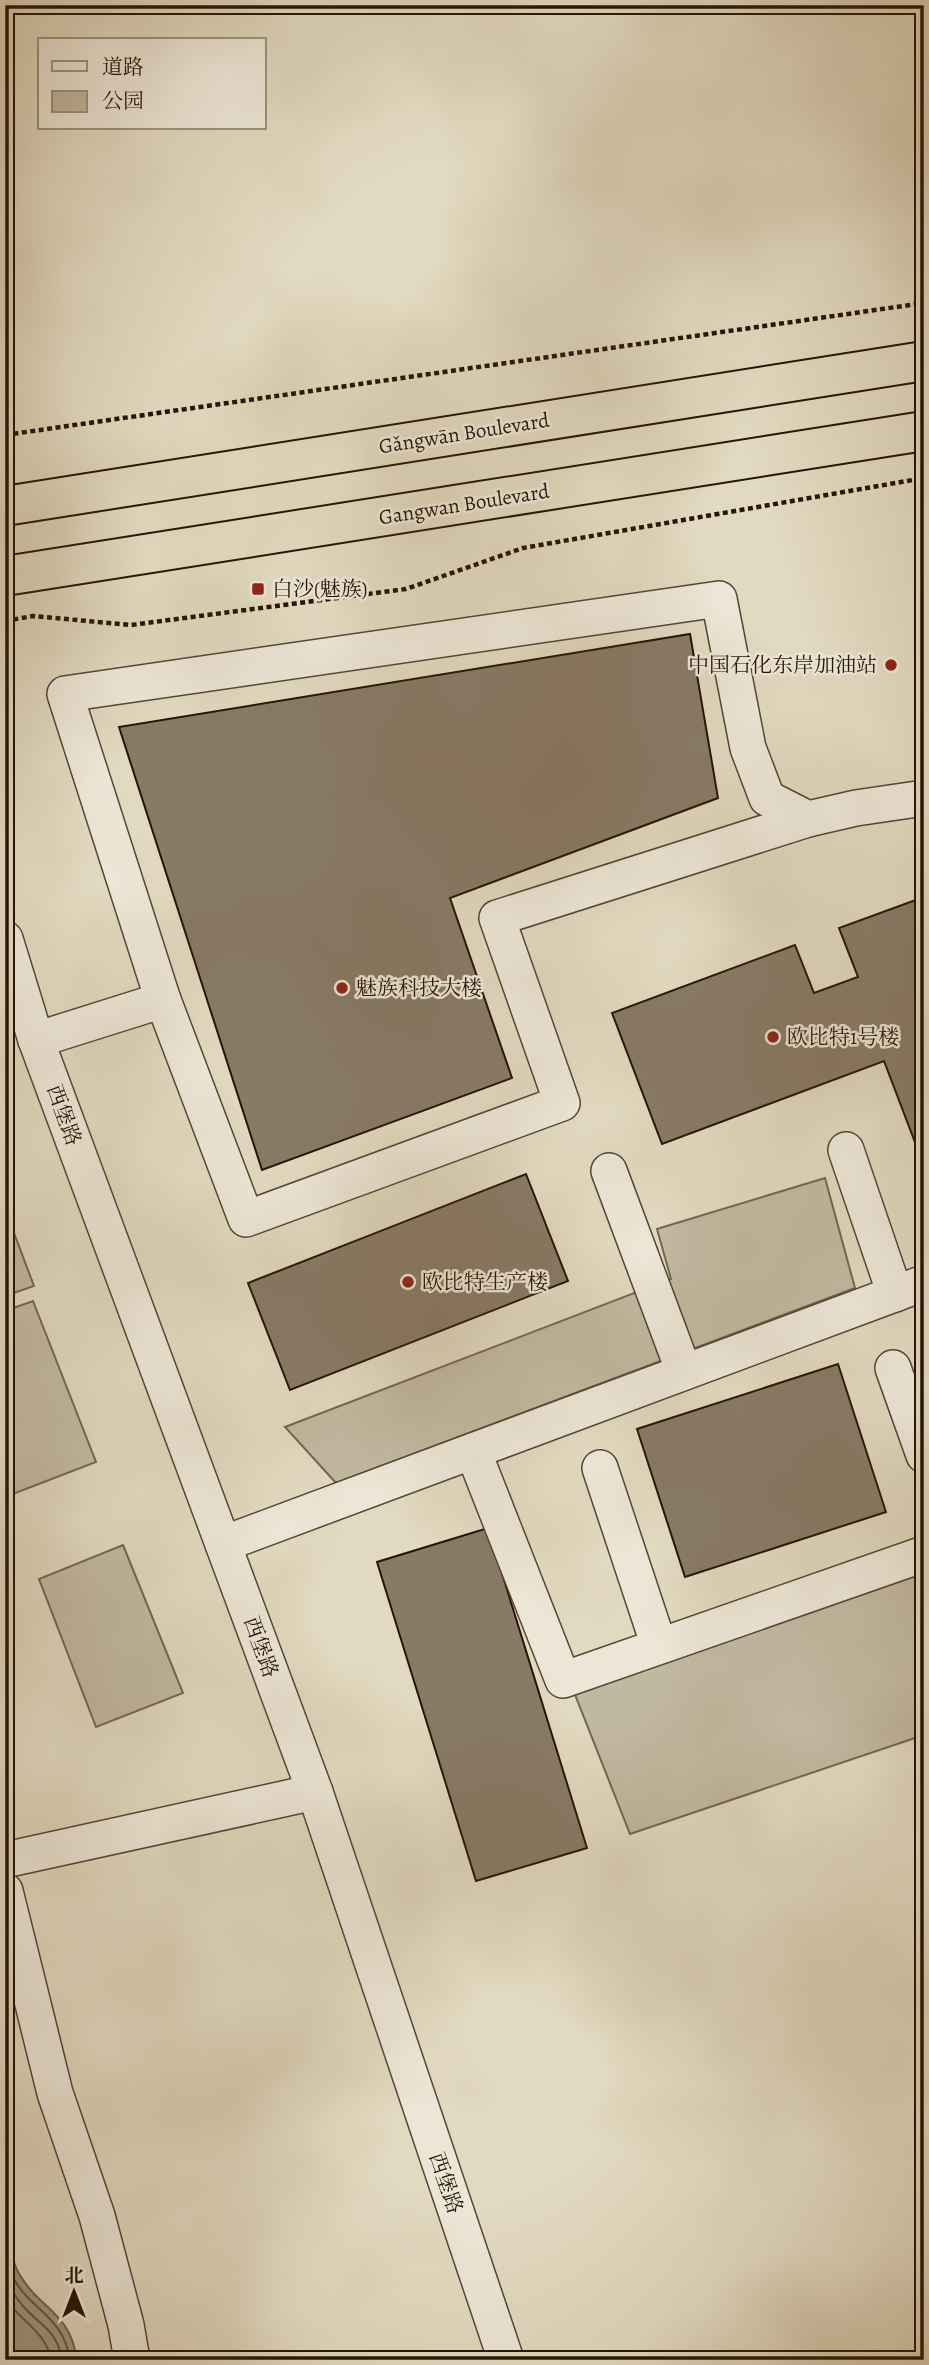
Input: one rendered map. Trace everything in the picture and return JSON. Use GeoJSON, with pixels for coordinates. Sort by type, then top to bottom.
{"type":"FeatureCollection","features":[{"type":"Feature","properties":{"kind":"highway","name":"Gǎngwān Boulevard"},"geometry":{"type":"LineString","coordinates":[[5,506],[924,361]]}},
{"type":"Feature","properties":{"kind":"highway","name":"Gangwan Boulevard"},"geometry":{"type":"LineString","coordinates":[[5,576],[924,431]]}},
{"type":"Feature","properties":{"kind":"street"},"geometry":{"type":"LineString","coordinates":[[808,819],[767,797],[748,748],[719,599],[65,694],[163,1000],[246,1219],[562,1103],[498,918],[808,819],[856,808],[924,798]]}},
{"type":"Feature","properties":{"kind":"street","name":"西堡路"},"geometry":{"type":"LineString","coordinates":[[5,939],[36,1040],[315,1792],[506,2360]]}},
{"type":"Feature","properties":{"kind":"street"},"geometry":{"type":"LineString","coordinates":[[36,1040],[163,1000]]}},
{"type":"Feature","properties":{"kind":"street"},"geometry":{"type":"LineString","coordinates":[[223,1544],[909,1288],[846,1150]]}},
{"type":"Feature","properties":{"kind":"street"},"geometry":{"type":"LineString","coordinates":[[609,1171],[684,1372]]}},
{"type":"Feature","properties":{"kind":"street"},"geometry":{"type":"LineString","coordinates":[[893,1368],[924,1455]]}},
{"type":"Feature","properties":{"kind":"street"},"geometry":{"type":"LineString","coordinates":[[473,1451],[563,1679],[924,1554]]}},
{"type":"Feature","properties":{"kind":"street"},"geometry":{"type":"LineString","coordinates":[[600,1468],[659,1646]]}},
{"type":"Feature","properties":{"kind":"street"},"geometry":{"type":"LineString","coordinates":[[5,1860],[315,1792]]}},
{"type":"Feature","properties":{"kind":"street"},"geometry":{"type":"LineString","coordinates":[[5,1891],[55,2093],[97,2216],[126,2325],[132,2360]]}},
{"type":"Feature","properties":{"kind":"path"},"geometry":{"type":"LineString","coordinates":[[5,435],[924,303]]}},
{"type":"Feature","properties":{"kind":"path"},"geometry":{"type":"LineString","coordinates":[[5,621],[33,616],[131,625],[406,589],[523,548],[924,478]]}},
{"type":"Feature","properties":{"kind":"green space"},"geometry":{"type":"Polygon","coordinates":[[[825,1178],[855,1288],[336,1483],[285,1427],[671,1279],[657,1229],[825,1178]]]}},
{"type":"Feature","properties":{"kind":"green space"},"geometry":{"type":"Polygon","coordinates":[[[5,1209],[34,1286],[5,1296],[5,1209]]]}},
{"type":"Feature","properties":{"kind":"green space"},"geometry":{"type":"Polygon","coordinates":[[[33,1301],[96,1462],[5,1497],[5,1311],[33,1301]]]}},
{"type":"Feature","properties":{"kind":"green space"},"geometry":{"type":"Polygon","coordinates":[[[123,1545],[183,1693],[96,1727],[39,1579],[123,1545]]]}},
{"type":"Feature","properties":{"kind":"green space"},"geometry":{"type":"Polygon","coordinates":[[[924,1561],[924,1735],[630,1834],[574,1692],[924,1561]]]}},
{"type":"Feature","properties":{"kind":"water"},"geometry":{"type":"Polygon","coordinates":[[[5,2192],[11,2199],[11,2245],[17,2270],[25,2283],[67,2330],[77,2360],[5,2360],[5,2192]]]}},
{"type":"Feature","properties":{"kind":"building","name":"魅族科技大楼"},"geometry":{"type":"Polygon","coordinates":[[[690,634],[718,798],[450,898],[512,1078],[262,1170],[119,727],[690,634]]]}},
{"type":"Feature","properties":{"kind":"building","name":"欧比特1号楼"},"geometry":{"type":"Polygon","coordinates":[[[924,897],[924,1166],[884,1061],[662,1144],[612,1013],[795,945],[814,993],[858,977],[839,928],[924,897]]]}},
{"type":"Feature","properties":{"kind":"building","name":"欧比特生产楼"},"geometry":{"type":"Polygon","coordinates":[[[526,1174],[568,1281],[290,1390],[248,1283],[526,1174]]]}},
{"type":"Feature","properties":{"kind":"building"},"geometry":{"type":"Polygon","coordinates":[[[838,1364],[886,1512],[685,1577],[637,1429],[838,1364]]]}},
{"type":"Feature","properties":{"kind":"building"},"geometry":{"type":"Polygon","coordinates":[[[488,1528],[587,1848],[476,1881],[377,1562],[488,1528]]]}},
{"type":"Feature","properties":{"kind":"place","name":"白沙(魅族)"},"geometry":{"type":"Point","coordinates":[258,589]}},
{"type":"Feature","properties":{"kind":"place","name":"中国石化东岸加油站"},"geometry":{"type":"Point","coordinates":[891,665]}},
{"type":"Feature","properties":{"kind":"place","name":"魅族科技大楼"},"geometry":{"type":"Point","coordinates":[342,988]}},
{"type":"Feature","properties":{"kind":"place","name":"欧比特1号楼"},"geometry":{"type":"Point","coordinates":[773,1037]}},
{"type":"Feature","properties":{"kind":"place","name":"欧比特生产楼"},"geometry":{"type":"Point","coordinates":[408,1282]}}]}
